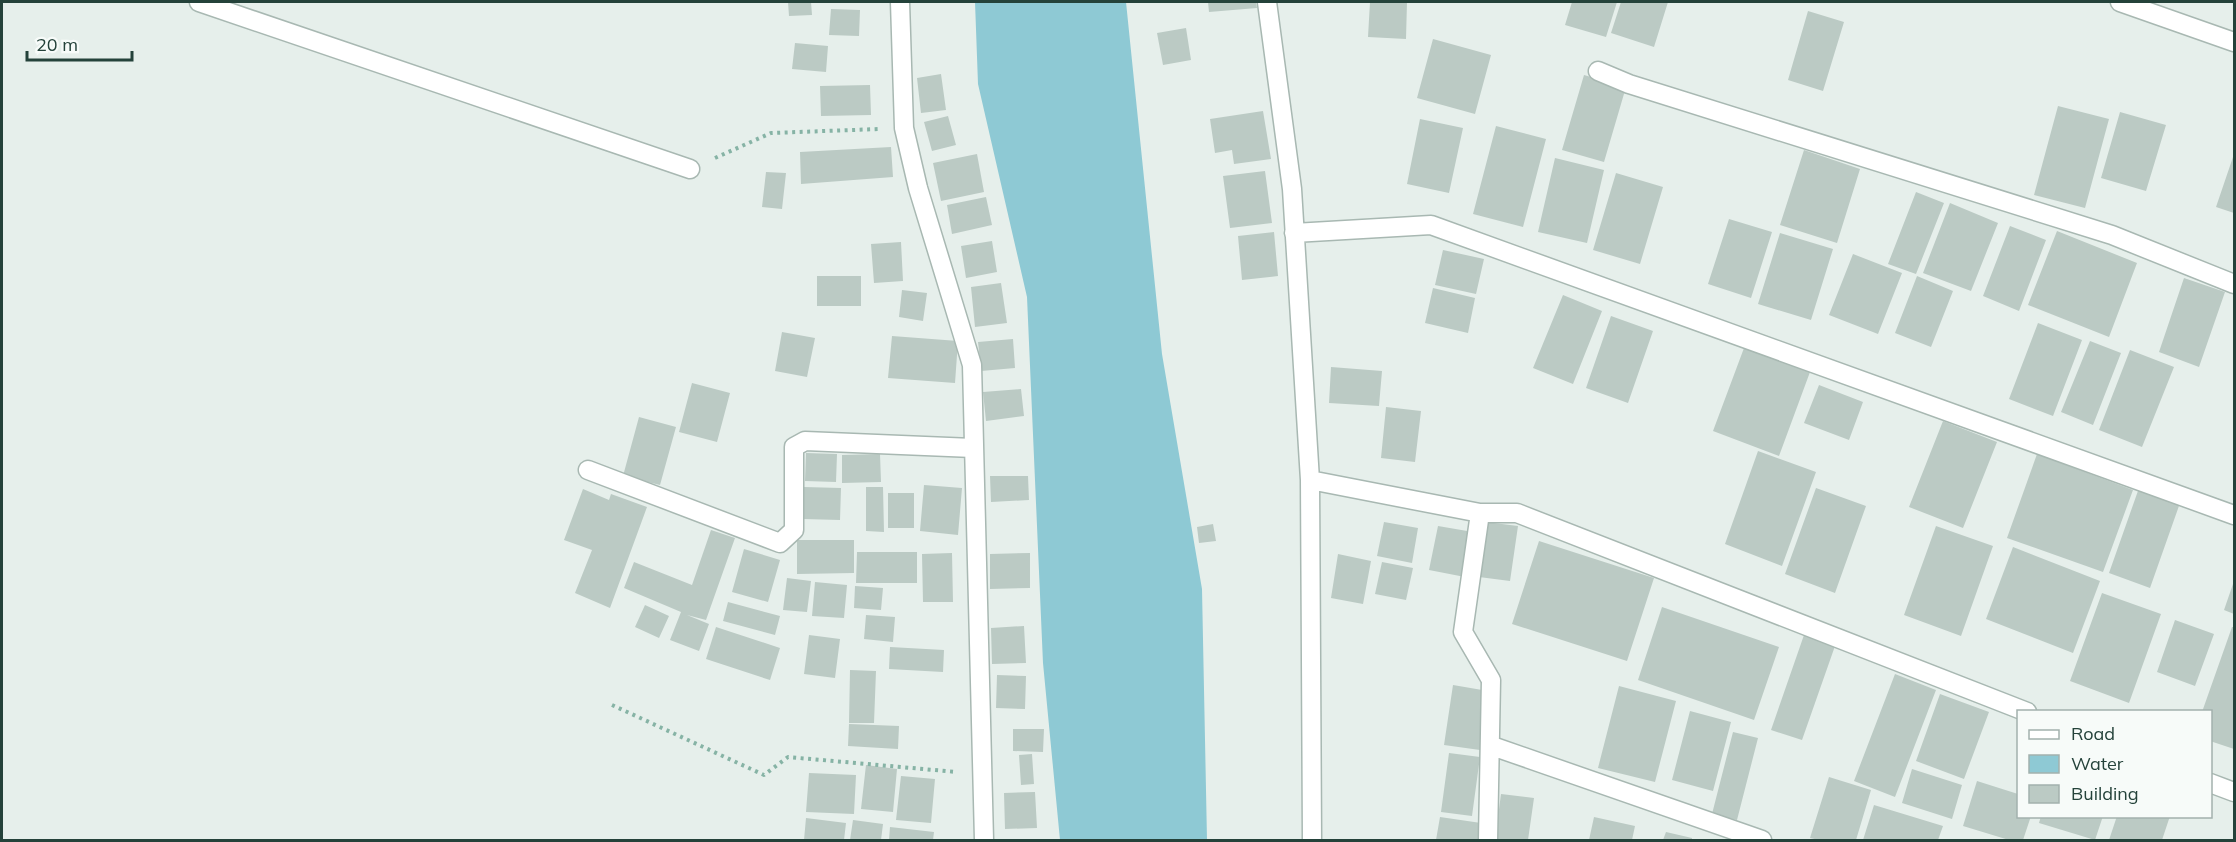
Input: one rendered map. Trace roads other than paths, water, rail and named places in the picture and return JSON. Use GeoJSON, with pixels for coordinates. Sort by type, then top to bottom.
{"type":"FeatureCollection","features":[{"type":"Feature","properties":{"kind":"street"},"geometry":{"type":"LineString","coordinates":[[199,2],[690,169]]}},
{"type":"Feature","properties":{"kind":"street"},"geometry":{"type":"LineString","coordinates":[[900,2],[904,128],[918,188],[972,365],[984,840]]}},
{"type":"Feature","properties":{"kind":"street"},"geometry":{"type":"LineString","coordinates":[[1267,2],[1292,189],[1310,480],[1312,840]]}},
{"type":"Feature","properties":{"kind":"street"},"geometry":{"type":"LineString","coordinates":[[2120,2],[2235,42]]}},
{"type":"Feature","properties":{"kind":"street"},"geometry":{"type":"LineString","coordinates":[[1598,71],[1629,84],[2112,235],[2235,284]]}},
{"type":"Feature","properties":{"kind":"street"},"geometry":{"type":"LineString","coordinates":[[1294,233],[1431,225],[2235,515]]}},
{"type":"Feature","properties":{"kind":"street"},"geometry":{"type":"LineString","coordinates":[[588,470],[780,543],[794,530],[794,447],[805,441],[973,448]]}},
{"type":"Feature","properties":{"kind":"street"},"geometry":{"type":"LineString","coordinates":[[1310,480],[1480,513],[1517,513],[2024,710]]}},
{"type":"Feature","properties":{"kind":"street"},"geometry":{"type":"LineString","coordinates":[[1480,513],[1463,632],[1491,680],[1492,746],[1488,840]]}},
{"type":"Feature","properties":{"kind":"street"},"geometry":{"type":"LineString","coordinates":[[1492,746],[1762,840]]}},
{"type":"Feature","properties":{"kind":"street"},"geometry":{"type":"LineString","coordinates":[[2212,783],[2235,792]]}},
{"type":"Feature","properties":{"kind":"water"},"geometry":{"type":"Polygon","coordinates":[[[975,2],[1126,2],[1162,354],[1202,589],[1207,840],[1060,840],[1043,663],[1027,297],[978,84],[975,2]]]}}]}
